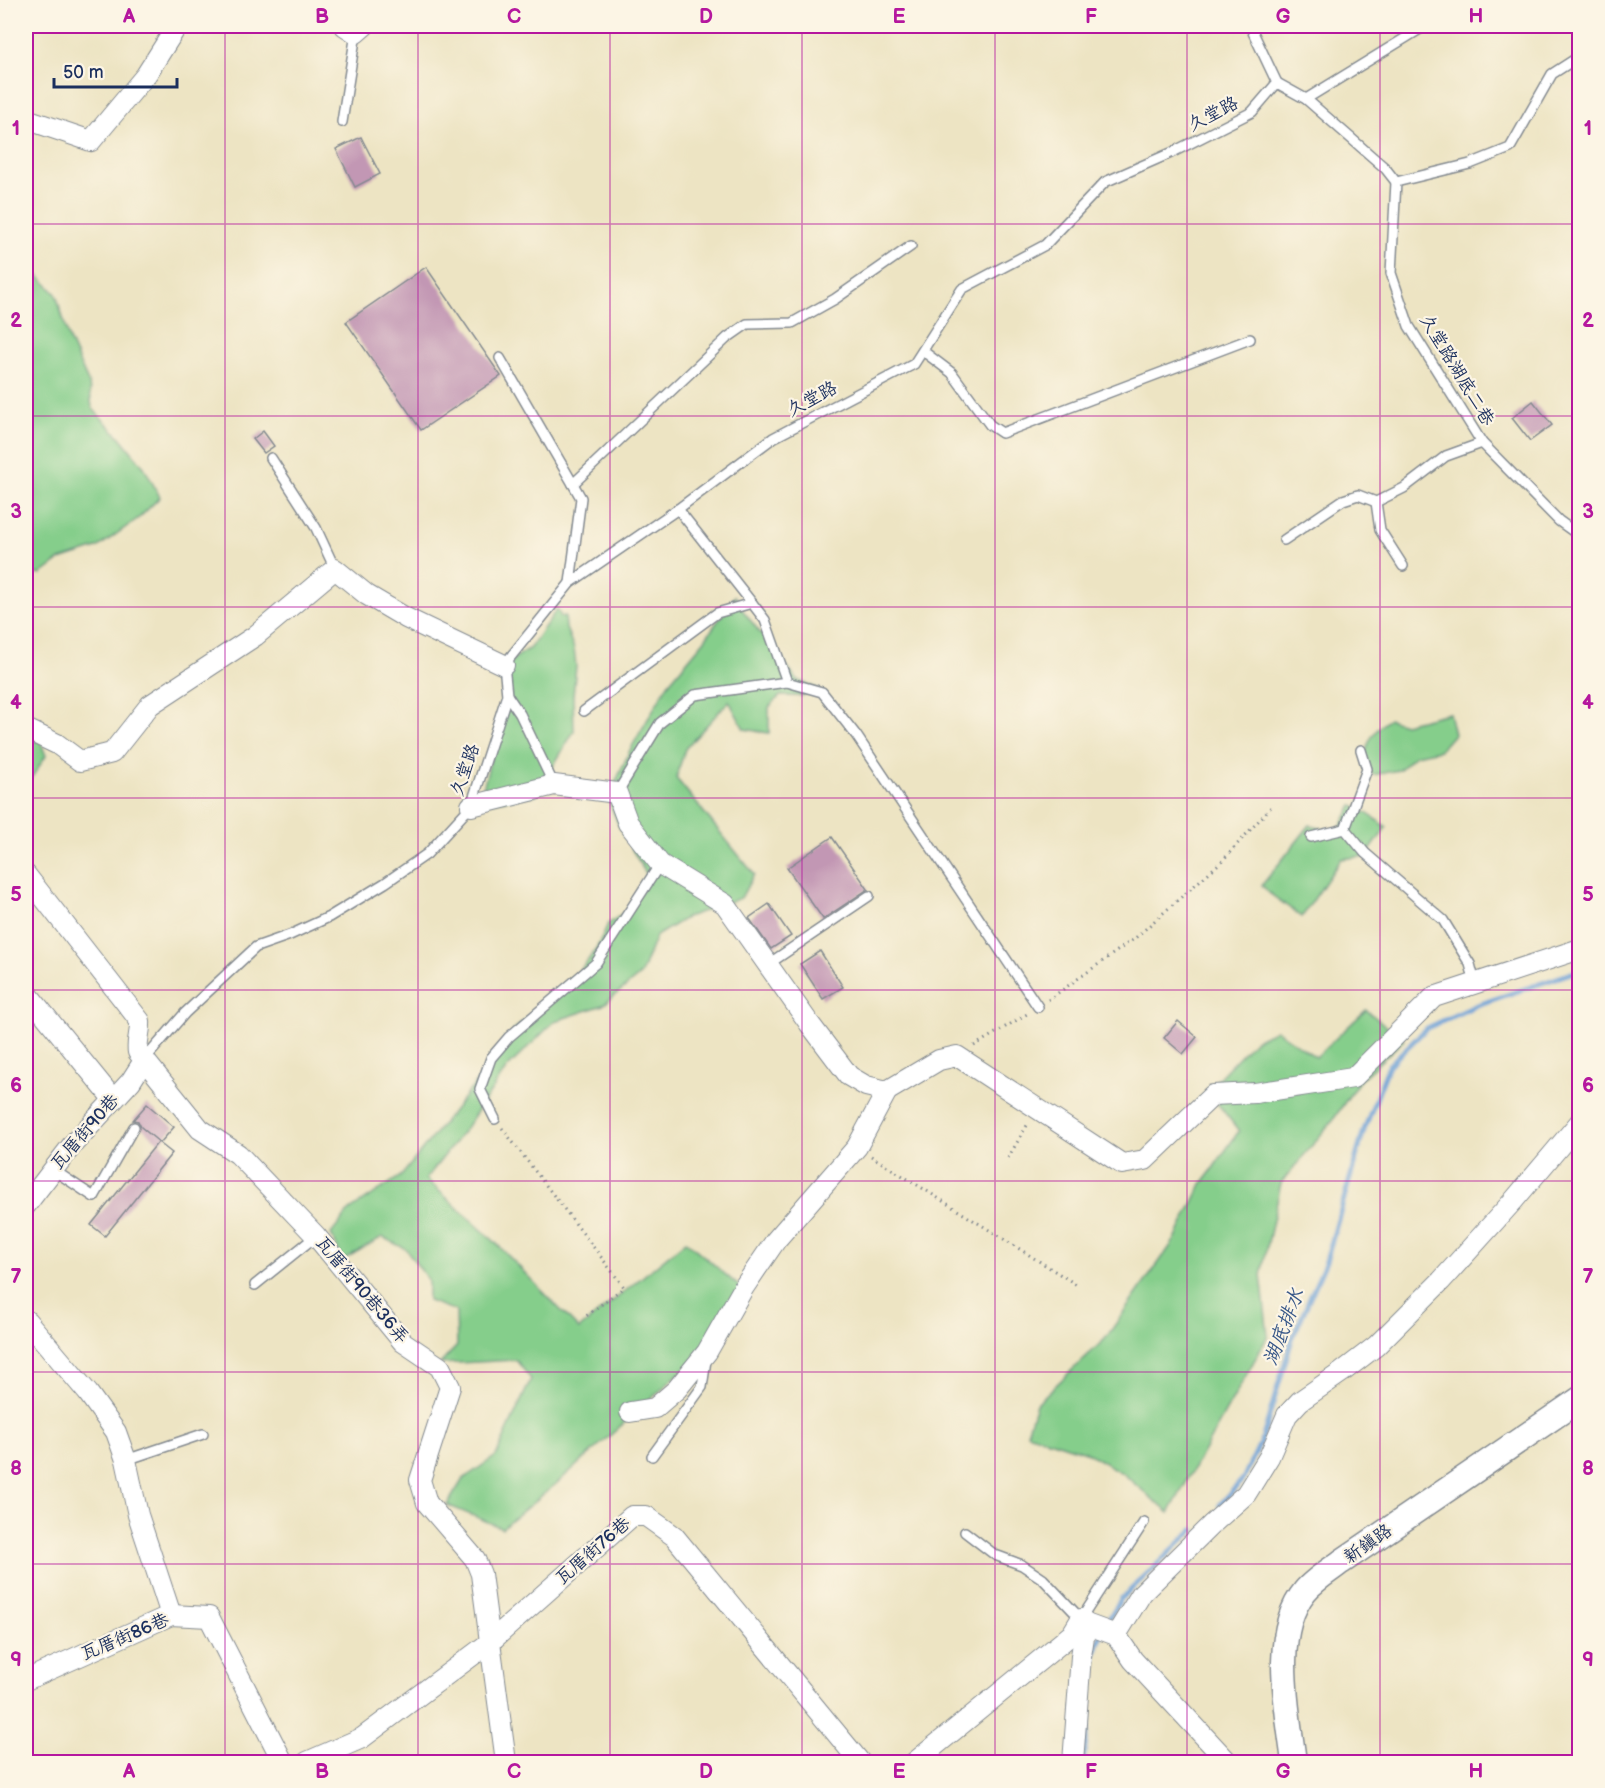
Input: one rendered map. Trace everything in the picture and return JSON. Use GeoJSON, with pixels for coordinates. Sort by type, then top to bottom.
{"type":"FeatureCollection","features":[{"type":"Feature","properties":{"kind":"street"},"geometry":{"type":"LineString","coordinates":[[26,119],[91,141],[146,75],[177,26]]}},
{"type":"Feature","properties":{"kind":"street"},"geometry":{"type":"LineString","coordinates":[[26,729],[57,744],[80,761],[112,753],[150,705],[255,636],[335,569],[367,595],[406,618],[504,665]]}},
{"type":"Feature","properties":{"kind":"street"},"geometry":{"type":"LineString","coordinates":[[471,806],[554,785],[617,794],[628,822],[660,864],[725,904],[849,1076],[866,1086],[887,1091]]}},
{"type":"Feature","properties":{"kind":"street"},"geometry":{"type":"LineString","coordinates":[[26,875],[140,1021],[141,1031],[137,1045],[138,1052],[145,1059]]}},
{"type":"Feature","properties":{"kind":"street"},"geometry":{"type":"LineString","coordinates":[[630,1412],[655,1408],[677,1389],[707,1352],[744,1287],[776,1240],[857,1147],[887,1091],[939,1060],[957,1056],[1122,1164],[1145,1160],[1213,1095],[1255,1093],[1353,1078],[1434,997],[1580,949]]}},
{"type":"Feature","properties":{"kind":"street"},"geometry":{"type":"LineString","coordinates":[[26,992],[113,1099]]}},
{"type":"Feature","properties":{"kind":"street","name":"瓦厝街90巷"},"geometry":{"type":"LineString","coordinates":[[26,1205],[52,1169],[131,1081],[145,1059]]}},
{"type":"Feature","properties":{"kind":"street","name":"瓦厝街90巷36弄"},"geometry":{"type":"LineString","coordinates":[[145,1059],[200,1129],[238,1154],[316,1236],[402,1342],[440,1367],[450,1387],[420,1480],[427,1503],[475,1559],[481,1574],[506,1762]]}},
{"type":"Feature","properties":{"kind":"street"},"geometry":{"type":"LineString","coordinates":[[1116,1635],[1142,1593],[1246,1494],[1269,1457],[1287,1415],[1300,1401],[1376,1346],[1441,1281],[1580,1122]]}},
{"type":"Feature","properties":{"kind":"street"},"geometry":{"type":"LineString","coordinates":[[27,1321],[88,1393],[116,1432],[126,1460],[138,1515],[171,1616]]}},
{"type":"Feature","properties":{"kind":"street","name":"新鎮路"},"geometry":{"type":"LineString","coordinates":[[1294,1762],[1284,1674],[1287,1627],[1293,1609],[1306,1590],[1350,1556],[1580,1399]]}},
{"type":"Feature","properties":{"kind":"street","name":"瓦厝街76巷"},"geometry":{"type":"LineString","coordinates":[[307,1762],[362,1738],[489,1643],[632,1516],[646,1516],[674,1536],[860,1762]]}},
{"type":"Feature","properties":{"kind":"street","name":"瓦厝街86巷"},"geometry":{"type":"LineString","coordinates":[[26,1680],[171,1616],[209,1617],[283,1762]]}},
{"type":"Feature","properties":{"kind":"street"},"geometry":{"type":"LineString","coordinates":[[1083,1622],[1116,1635],[1133,1660],[1228,1762]]}},
{"type":"Feature","properties":{"kind":"street"},"geometry":{"type":"LineString","coordinates":[[1073,1762],[1083,1622]]}},
{"type":"Feature","properties":{"kind":"street"},"geometry":{"type":"LineString","coordinates":[[915,1762],[1072,1634],[1083,1622]]}},
{"type":"Feature","properties":{"kind":"lane"},"geometry":{"type":"LineString","coordinates":[[1250,26],[1276,82],[1306,99],[1384,168],[1396,182],[1470,164],[1510,148],[1552,74],[1580,56]]}},
{"type":"Feature","properties":{"kind":"lane"},"geometry":{"type":"LineString","coordinates":[[1306,99],[1425,26]]}},
{"type":"Feature","properties":{"kind":"lane"},"geometry":{"type":"LineString","coordinates":[[342,122],[355,28]]}},
{"type":"Feature","properties":{"kind":"lane","name":"久堂路"},"geometry":{"type":"LineString","coordinates":[[145,1059],[186,1013],[256,947],[290,935],[328,917],[385,884],[427,854],[471,806],[507,695],[504,665],[570,584],[678,509],[773,438],[914,364],[962,289],[1045,245],[1105,182],[1172,153],[1252,112],[1276,82]]}},
{"type":"Feature","properties":{"kind":"lane","name":"久堂路湖底二巷"},"geometry":{"type":"LineString","coordinates":[[1396,182],[1390,273],[1409,326],[1482,443],[1559,521],[1580,536]]}},
{"type":"Feature","properties":{"kind":"lane"},"geometry":{"type":"LineString","coordinates":[[573,484],[734,333],[747,324],[792,323],[835,299],[911,246]]}},
{"type":"Feature","properties":{"kind":"lane"},"geometry":{"type":"LineString","coordinates":[[923,351],[952,373],[990,425],[1002,433],[1250,339]]}},
{"type":"Feature","properties":{"kind":"lane"},"geometry":{"type":"LineString","coordinates":[[500,358],[581,498],[570,584]]}},
{"type":"Feature","properties":{"kind":"lane"},"geometry":{"type":"LineString","coordinates":[[1284,540],[1343,500],[1358,495],[1376,502],[1404,488],[1446,456],[1482,443]]}},
{"type":"Feature","properties":{"kind":"lane"},"geometry":{"type":"LineString","coordinates":[[271,458],[316,528],[335,569]]}},
{"type":"Feature","properties":{"kind":"lane"},"geometry":{"type":"LineString","coordinates":[[1376,502],[1380,530],[1403,566]]}},
{"type":"Feature","properties":{"kind":"lane"},"geometry":{"type":"LineString","coordinates":[[678,509],[765,620],[787,682]]}},
{"type":"Feature","properties":{"kind":"lane"},"geometry":{"type":"LineString","coordinates":[[584,711],[717,613],[752,603]]}},
{"type":"Feature","properties":{"kind":"lane"},"geometry":{"type":"LineString","coordinates":[[617,794],[660,723],[695,695],[787,682],[822,693],[856,735],[1038,1007]]}},
{"type":"Feature","properties":{"kind":"lane"},"geometry":{"type":"LineString","coordinates":[[507,695],[520,714],[554,785]]}},
{"type":"Feature","properties":{"kind":"lane"},"geometry":{"type":"LineString","coordinates":[[1345,830],[1367,769],[1361,750]]}},
{"type":"Feature","properties":{"kind":"lane"},"geometry":{"type":"LineString","coordinates":[[1311,837],[1345,830]]}},
{"type":"Feature","properties":{"kind":"lane"},"geometry":{"type":"LineString","coordinates":[[1345,830],[1365,853],[1443,920],[1470,964],[1475,983]]}},
{"type":"Feature","properties":{"kind":"lane"},"geometry":{"type":"LineString","coordinates":[[495,1119],[480,1089],[491,1058],[509,1037],[596,963],[660,864]]}},
{"type":"Feature","properties":{"kind":"lane"},"geometry":{"type":"LineString","coordinates":[[767,965],[869,896]]}},
{"type":"Feature","properties":{"kind":"lane"},"geometry":{"type":"LineString","coordinates":[[52,1169],[94,1197],[134,1127]]}},
{"type":"Feature","properties":{"kind":"lane"},"geometry":{"type":"LineString","coordinates":[[255,1285],[316,1236]]}},
{"type":"Feature","properties":{"kind":"lane"},"geometry":{"type":"LineString","coordinates":[[651,1456],[702,1387],[707,1352]]}},
{"type":"Feature","properties":{"kind":"lane"},"geometry":{"type":"LineString","coordinates":[[126,1460],[203,1434]]}},
{"type":"Feature","properties":{"kind":"lane"},"geometry":{"type":"LineString","coordinates":[[965,1532],[995,1555],[1022,1565],[1043,1579],[1083,1622],[1144,1522]]}},
{"type":"Feature","properties":{"kind":"path"},"geometry":{"type":"LineString","coordinates":[[957,1056],[1038,1007],[1134,939],[1222,861],[1272,806]]}},
{"type":"Feature","properties":{"kind":"path"},"geometry":{"type":"LineString","coordinates":[[1008,1158],[1038,1108]]}},
{"type":"Feature","properties":{"kind":"path"},"geometry":{"type":"LineString","coordinates":[[495,1119],[624,1287],[585,1317]]}},
{"type":"Feature","properties":{"kind":"path"},"geometry":{"type":"LineString","coordinates":[[857,1147],[1077,1285]]}},
{"type":"Feature","properties":{"kind":"green space"},"geometry":{"type":"Polygon","coordinates":[[[33,270],[56,294],[69,339],[89,384],[92,408],[144,467],[160,497],[140,517],[97,548],[60,560],[41,574],[26,575],[26,278],[33,270]]]}},
{"type":"Feature","properties":{"kind":"green space"},"geometry":{"type":"Polygon","coordinates":[[[735,596],[744,612],[797,680],[819,689],[802,696],[780,696],[769,707],[769,733],[744,729],[729,701],[685,749],[676,778],[754,874],[741,898],[687,917],[656,936],[641,974],[603,1005],[555,1021],[507,1068],[463,1132],[426,1179],[494,1241],[579,1329],[686,1241],[740,1287],[712,1344],[556,1484],[502,1528],[447,1505],[463,1479],[496,1456],[531,1379],[516,1360],[440,1364],[457,1346],[456,1311],[428,1301],[428,1280],[406,1249],[382,1237],[343,1260],[331,1234],[350,1210],[402,1175],[482,1075],[514,1030],[582,968],[596,949],[608,924],[629,909],[648,877],[620,829],[608,799],[630,750],[668,684],[704,641],[735,596]]]}},
{"type":"Feature","properties":{"kind":"green space"},"geometry":{"type":"Polygon","coordinates":[[[557,609],[561,617],[565,616],[566,628],[574,649],[576,666],[573,696],[574,731],[536,795],[479,804],[507,696],[504,665],[530,648],[557,609]]]}},
{"type":"Feature","properties":{"kind":"green space"},"geometry":{"type":"Polygon","coordinates":[[[1449,713],[1454,734],[1440,750],[1415,755],[1399,770],[1373,775],[1364,764],[1371,738],[1389,719],[1404,724],[1449,713]]]}},
{"type":"Feature","properties":{"kind":"green space"},"geometry":{"type":"Polygon","coordinates":[[[26,723],[35,727],[46,756],[26,786],[26,723]]]}},
{"type":"Feature","properties":{"kind":"green space"},"geometry":{"type":"Polygon","coordinates":[[[1352,806],[1359,808],[1387,827],[1366,856],[1341,859],[1302,917],[1269,893],[1262,885],[1310,825],[1337,834],[1352,806]]]}},
{"type":"Feature","properties":{"kind":"green space"},"geometry":{"type":"Polygon","coordinates":[[[1366,1010],[1404,1040],[1359,1081],[1333,1120],[1281,1183],[1261,1275],[1268,1336],[1169,1513],[1122,1473],[1086,1452],[1027,1433],[1036,1404],[1105,1339],[1174,1241],[1202,1184],[1239,1131],[1207,1090],[1255,1040],[1276,1030],[1316,1057],[1366,1010]]]}},
{"type":"Feature","properties":{"kind":"building"},"geometry":{"type":"Polygon","coordinates":[[[361,137],[380,174],[355,187],[336,149],[361,137]]]}},
{"type":"Feature","properties":{"kind":"building"},"geometry":{"type":"Polygon","coordinates":[[[426,267],[501,376],[421,430],[346,322],[426,267]]]}},
{"type":"Feature","properties":{"kind":"building"},"geometry":{"type":"Polygon","coordinates":[[[1533,401],[1552,425],[1530,441],[1512,418],[1533,401]]]}},
{"type":"Feature","properties":{"kind":"building"},"geometry":{"type":"Polygon","coordinates":[[[263,431],[274,446],[264,453],[253,439],[263,431]]]}},
{"type":"Feature","properties":{"kind":"building"},"geometry":{"type":"Polygon","coordinates":[[[832,837],[868,889],[823,919],[787,868],[832,837]]]}},
{"type":"Feature","properties":{"kind":"building"},"geometry":{"type":"Polygon","coordinates":[[[769,904],[791,936],[771,949],[749,918],[769,904]]]}},
{"type":"Feature","properties":{"kind":"building"},"geometry":{"type":"Polygon","coordinates":[[[820,951],[843,987],[823,999],[800,964],[820,951]]]}},
{"type":"Feature","properties":{"kind":"building"},"geometry":{"type":"Polygon","coordinates":[[[1178,1021],[1197,1037],[1183,1054],[1164,1038],[1178,1021]]]}},
{"type":"Feature","properties":{"kind":"building"},"geometry":{"type":"Polygon","coordinates":[[[147,1104],[174,1127],[160,1143],[141,1127],[138,1121],[133,1120],[147,1104]]]}},
{"type":"Feature","properties":{"kind":"building"},"geometry":{"type":"Polygon","coordinates":[[[158,1142],[172,1153],[105,1236],[91,1225],[158,1142]]]}},
{"type":"Feature","properties":{"kind":"waterway","name":"湖底排水"},"geometry":{"type":"LineString","coordinates":[[1220,1505],[1243,1479],[1263,1437],[1292,1339],[1326,1261],[1364,1130],[1389,1065],[1427,1028],[1477,1005],[1580,970]]}},
{"type":"Feature","properties":{"kind":"waterway","name":"湖底排水"},"geometry":{"type":"LineString","coordinates":[[1104,1626],[1121,1599],[1193,1530]]}},
{"type":"Feature","properties":{"kind":"waterway","name":"湖底排水"},"geometry":{"type":"LineString","coordinates":[[1083,1762],[1089,1720],[1088,1689],[1091,1665],[1101,1635]]}}]}
